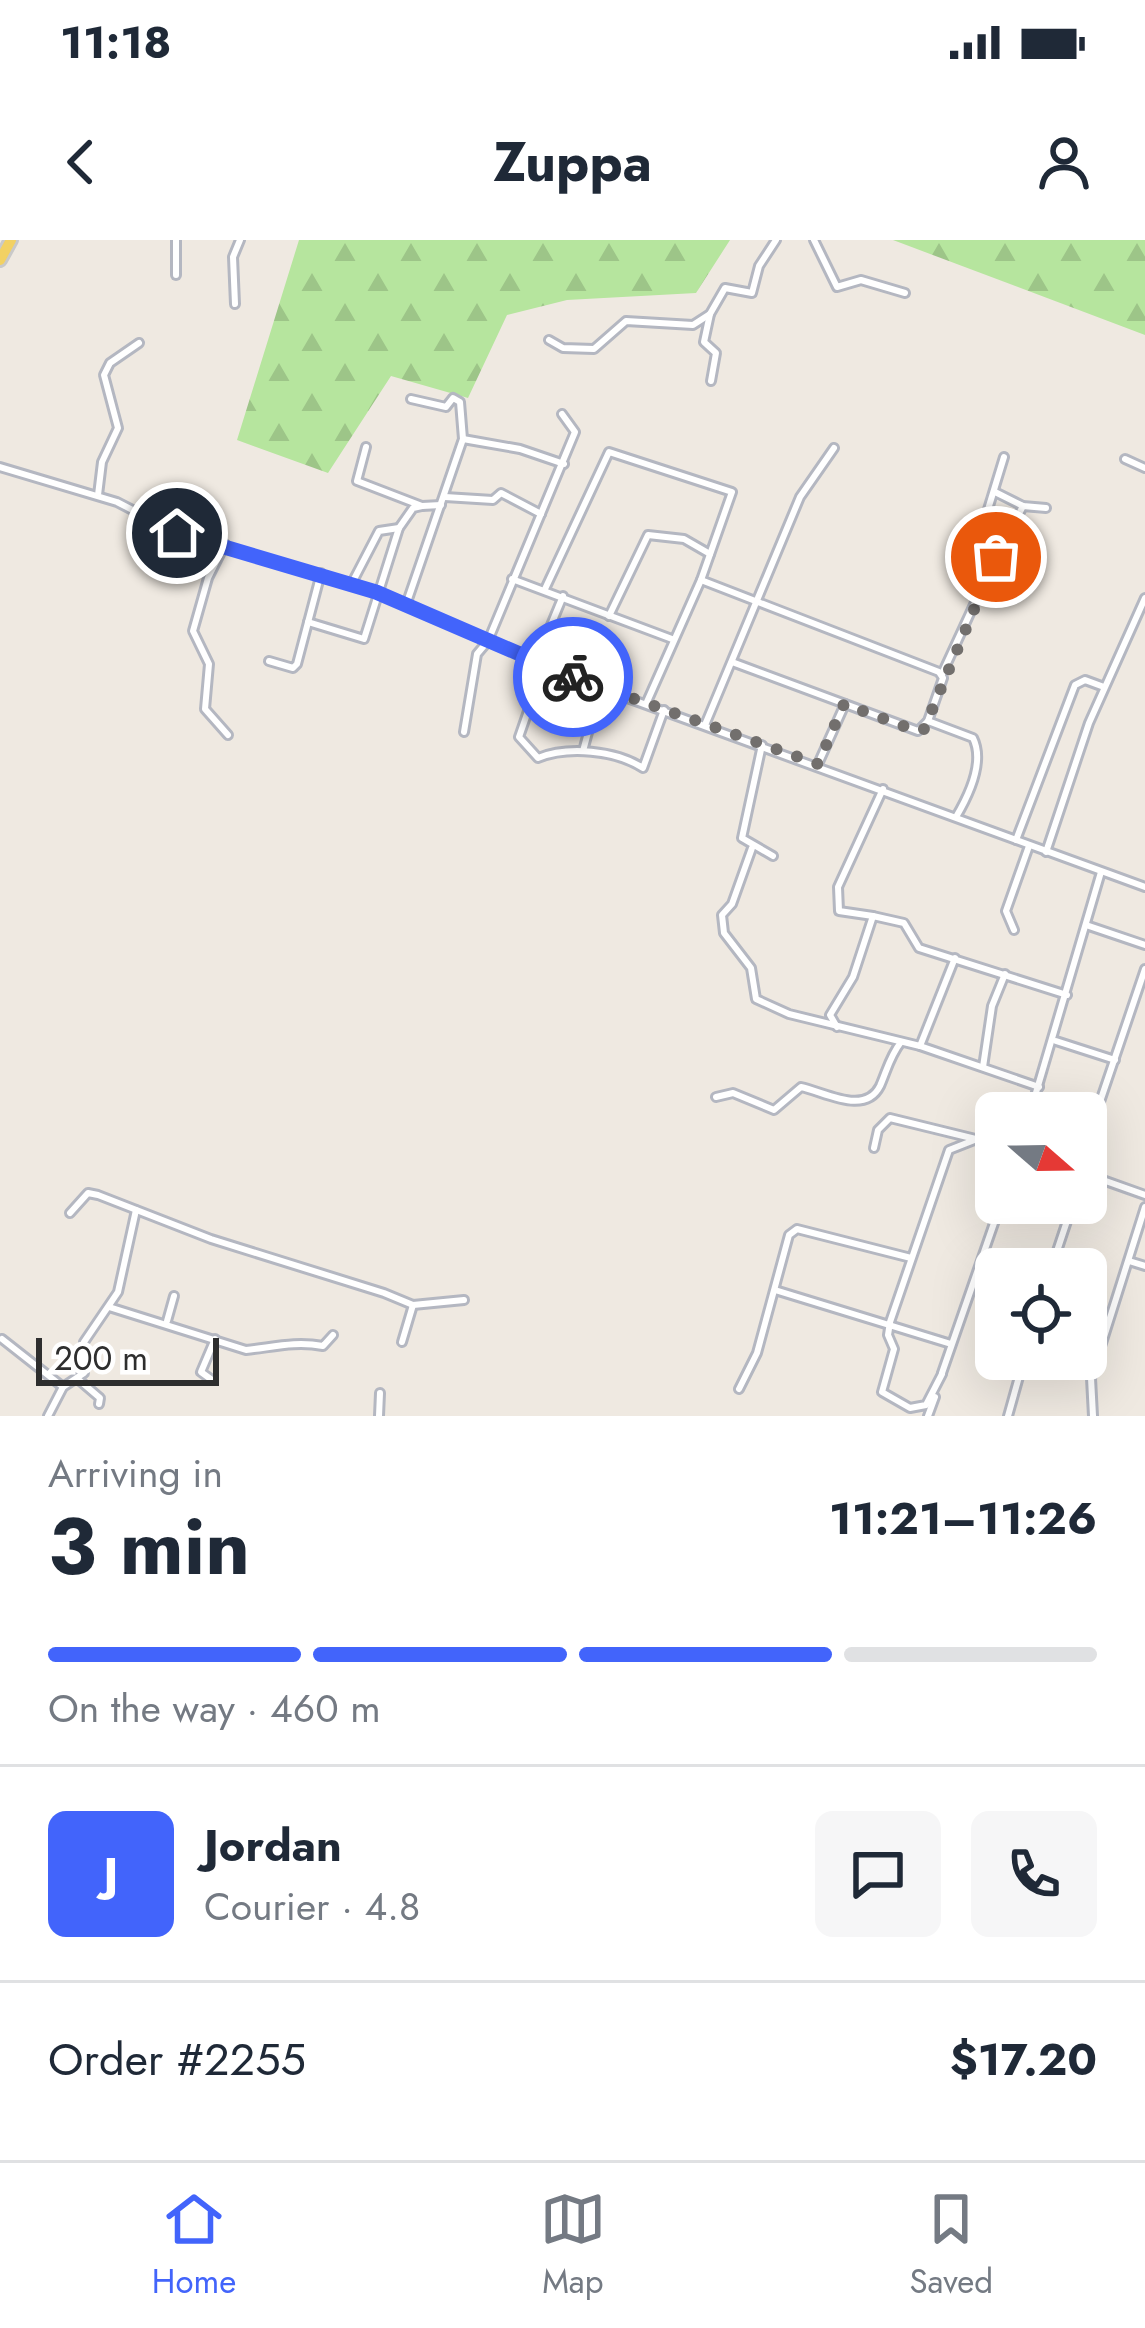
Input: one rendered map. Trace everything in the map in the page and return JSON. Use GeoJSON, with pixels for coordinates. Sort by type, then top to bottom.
{"type":"FeatureCollection","features":[{"type":"Feature","properties":{"kind":"main road"},"geometry":{"type":"LineString","coordinates":[[0,260],[11,240]]}},
{"type":"Feature","properties":{"kind":"street"},"geometry":{"type":"LineString","coordinates":[[176,240],[176,275]]}},
{"type":"Feature","properties":{"kind":"street"},"geometry":{"type":"LineString","coordinates":[[235,304],[233,257],[240,240]]}},
{"type":"Feature","properties":{"kind":"street"},"geometry":{"type":"LineString","coordinates":[[711,382],[716,353],[704,343],[710,314],[725,288],[752,293],[759,266],[776,240]]}},
{"type":"Feature","properties":{"kind":"street"},"geometry":{"type":"LineString","coordinates":[[814,240],[822,246],[833,285],[861,280],[905,293]]}},
{"type":"Feature","properties":{"kind":"street"},"geometry":{"type":"LineString","coordinates":[[549,340],[563,348],[594,349],[626,321],[681,327],[710,314]]}},
{"type":"Feature","properties":{"kind":"street"},"geometry":{"type":"LineString","coordinates":[[98,495],[102,462],[118,428],[104,375],[110,363],[139,343]]}},
{"type":"Feature","properties":{"kind":"street"},"geometry":{"type":"LineString","coordinates":[[406,605],[463,439],[460,403],[453,398],[446,407],[411,399]]}},
{"type":"Feature","properties":{"kind":"street"},"geometry":{"type":"LineString","coordinates":[[464,732],[477,654],[488,641],[575,432],[562,414]]}},
{"type":"Feature","properties":{"kind":"street"},"geometry":{"type":"LineString","coordinates":[[463,439],[520,448],[564,464]]}},
{"type":"Feature","properties":{"kind":"street"},"geometry":{"type":"LineString","coordinates":[[366,447],[356,481],[422,506]]}},
{"type":"Feature","properties":{"kind":"street"},"geometry":{"type":"LineString","coordinates":[[706,725],[800,497],[834,448]]}},
{"type":"Feature","properties":{"kind":"street"},"geometry":{"type":"LineString","coordinates":[[545,589],[609,452],[731,492],[701,580],[646,704]]}},
{"type":"Feature","properties":{"kind":"street"},"geometry":{"type":"LineString","coordinates":[[996,557],[978,542],[1004,458]]}},
{"type":"Feature","properties":{"kind":"street"},"geometry":{"type":"LineString","coordinates":[[1125,459],[1145,468]]}},
{"type":"Feature","properties":{"kind":"street"},"geometry":{"type":"LineString","coordinates":[[0,467],[98,495],[177,533],[376,592],[600,688],[1145,887]]}},
{"type":"Feature","properties":{"kind":"street"},"geometry":{"type":"LineString","coordinates":[[995,492],[1023,506],[1046,508]]}},
{"type":"Feature","properties":{"kind":"street"},"geometry":{"type":"LineString","coordinates":[[308,622],[364,639],[399,528],[412,508],[443,501],[493,500],[501,493],[541,514]]}},
{"type":"Feature","properties":{"kind":"street"},"geometry":{"type":"LineString","coordinates":[[732,662],[917,731],[928,721],[942,674],[1023,506]]}},
{"type":"Feature","properties":{"kind":"street"},"geometry":{"type":"LineString","coordinates":[[352,584],[380,531],[399,528]]}},
{"type":"Feature","properties":{"kind":"street"},"geometry":{"type":"LineString","coordinates":[[609,616],[648,536],[684,539],[710,554]]}},
{"type":"Feature","properties":{"kind":"street"},"geometry":{"type":"LineString","coordinates":[[225,544],[193,631],[209,664],[206,710],[212,723],[228,735]]}},
{"type":"Feature","properties":{"kind":"street"},"geometry":{"type":"LineString","coordinates":[[269,661],[293,668],[321,573]]}},
{"type":"Feature","properties":{"kind":"street"},"geometry":{"type":"LineString","coordinates":[[512,579],[672,639]]}},
{"type":"Feature","properties":{"kind":"street"},"geometry":{"type":"LineString","coordinates":[[701,580],[942,674]]}},
{"type":"Feature","properties":{"kind":"street"},"geometry":{"type":"LineString","coordinates":[[563,596],[544,642],[544,665],[519,737],[538,758],[553,751],[584,751],[630,760],[643,768],[664,710]]}},
{"type":"Feature","properties":{"kind":"street"},"geometry":{"type":"LineString","coordinates":[[1046,852],[1104,687],[1145,598]]}},
{"type":"Feature","properties":{"kind":"street"},"geometry":{"type":"LineString","coordinates":[[1016,840],[1075,685],[1085,680],[1104,687]]}},
{"type":"Feature","properties":{"kind":"street"},"geometry":{"type":"LineString","coordinates":[[584,751],[600,688]]}},
{"type":"Feature","properties":{"kind":"street"},"geometry":{"type":"LineString","coordinates":[[818,764],[844,704]]}},
{"type":"Feature","properties":{"kind":"street"},"geometry":{"type":"LineString","coordinates":[[928,721],[973,737],[977,744],[976,766],[956,817]]}},
{"type":"Feature","properties":{"kind":"street"},"geometry":{"type":"LineString","coordinates":[[762,745],[742,838],[752,848],[773,856]]}},
{"type":"Feature","properties":{"kind":"street"},"geometry":{"type":"LineString","coordinates":[[883,789],[838,887],[839,911],[904,923],[919,948],[1067,995]]}},
{"type":"Feature","properties":{"kind":"street"},"geometry":{"type":"LineString","coordinates":[[1014,930],[1006,911],[1030,846]]}},
{"type":"Feature","properties":{"kind":"street"},"geometry":{"type":"LineString","coordinates":[[752,848],[732,904],[722,915],[724,932],[751,968],[756,999],[838,1028],[920,1046],[1039,1087]]}},
{"type":"Feature","properties":{"kind":"street"},"geometry":{"type":"LineString","coordinates":[[1037,1092],[1101,872]]}},
{"type":"Feature","properties":{"kind":"street"},"geometry":{"type":"LineString","coordinates":[[838,1028],[830,1015],[853,976],[874,916]]}},
{"type":"Feature","properties":{"kind":"street"},"geometry":{"type":"LineString","coordinates":[[1086,925],[1145,945]]}},
{"type":"Feature","properties":{"kind":"street"},"geometry":{"type":"LineString","coordinates":[[920,1046],[955,958]]}},
{"type":"Feature","properties":{"kind":"street"},"geometry":{"type":"LineString","coordinates":[[1104,1092],[1141,1003],[1145,969]]}},
{"type":"Feature","properties":{"kind":"street"},"geometry":{"type":"LineString","coordinates":[[983,1067],[992,1006],[1005,974]]}},
{"type":"Feature","properties":{"kind":"street"},"geometry":{"type":"LineString","coordinates":[[1054,1041],[1115,1060]]}},
{"type":"Feature","properties":{"kind":"street"},"geometry":{"type":"LineString","coordinates":[[716,1097],[733,1093],[775,1110],[801,1087],[849,1102],[866,1100],[878,1090],[901,1042]]}},
{"type":"Feature","properties":{"kind":"street"},"geometry":{"type":"LineString","coordinates":[[874,1148],[878,1130],[890,1118],[975,1139]]}},
{"type":"Feature","properties":{"kind":"street"},"geometry":{"type":"LineString","coordinates":[[942,1374],[926,1406],[910,1408],[882,1392],[894,1349],[888,1335],[890,1322],[949,1150],[975,1140]]}},
{"type":"Feature","properties":{"kind":"street"},"geometry":{"type":"LineString","coordinates":[[1107,1181],[1145,1195]]}},
{"type":"Feature","properties":{"kind":"street"},"geometry":{"type":"LineString","coordinates":[[70,1213],[88,1192],[412,1305],[464,1300]]}},
{"type":"Feature","properties":{"kind":"street"},"geometry":{"type":"LineString","coordinates":[[1093,1416],[1091,1378],[1145,1207]]}},
{"type":"Feature","properties":{"kind":"street"},"geometry":{"type":"LineString","coordinates":[[48,1416],[63,1387],[84,1373],[84,1342],[118,1292],[136,1210]]}},
{"type":"Feature","properties":{"kind":"street"},"geometry":{"type":"LineString","coordinates":[[928,1416],[994,1224]]}},
{"type":"Feature","properties":{"kind":"street"},"geometry":{"type":"LineString","coordinates":[[740,1389],[757,1353],[789,1235],[797,1229],[911,1258]]}},
{"type":"Feature","properties":{"kind":"street"},"geometry":{"type":"LineString","coordinates":[[1129,1261],[1145,1266]]}},
{"type":"Feature","properties":{"kind":"street"},"geometry":{"type":"LineString","coordinates":[[775,1290],[951,1344]]}},
{"type":"Feature","properties":{"kind":"street"},"geometry":{"type":"LineString","coordinates":[[167,1321],[174,1296]]}},
{"type":"Feature","properties":{"kind":"street"},"geometry":{"type":"LineString","coordinates":[[402,1342],[412,1305]]}},
{"type":"Feature","properties":{"kind":"street"},"geometry":{"type":"LineString","coordinates":[[109,1307],[167,1321],[215,1340],[269,1350],[292,1340],[323,1346],[333,1335]]}},
{"type":"Feature","properties":{"kind":"street"},"geometry":{"type":"LineString","coordinates":[[2,1339],[63,1387]]}},
{"type":"Feature","properties":{"kind":"street"},"geometry":{"type":"LineString","coordinates":[[212,1380],[201,1372],[215,1340]]}},
{"type":"Feature","properties":{"kind":"street"},"geometry":{"type":"LineString","coordinates":[[79,1380],[100,1398],[99,1404]]}},
{"type":"Feature","properties":{"kind":"street"},"geometry":{"type":"LineString","coordinates":[[1008,1416],[1018,1380]]}},
{"type":"Feature","properties":{"kind":"street"},"geometry":{"type":"LineString","coordinates":[[379,1416],[380,1393]]}},
{"type":"Feature","properties":{"kind":"green space"},"geometry":{"type":"Polygon","coordinates":[[[299,240],[730,240],[696,293],[567,300],[507,315],[468,398],[391,376],[328,473],[237,440],[299,240]]]}},
{"type":"Feature","properties":{"kind":"green space"},"geometry":{"type":"Polygon","coordinates":[[[893,240],[1145,240],[1145,335],[893,240]]]}},
{"type":"Feature","properties":{"kind":"way so far"},"geometry":{"type":"LineString","coordinates":[[573,677],[818,764],[844,704],[917,731],[924,729],[942,674],[996,557]]}},
{"type":"Feature","properties":{"kind":"route"},"geometry":{"type":"LineString","coordinates":[[177,533],[376,592],[573,677]]}}]}
